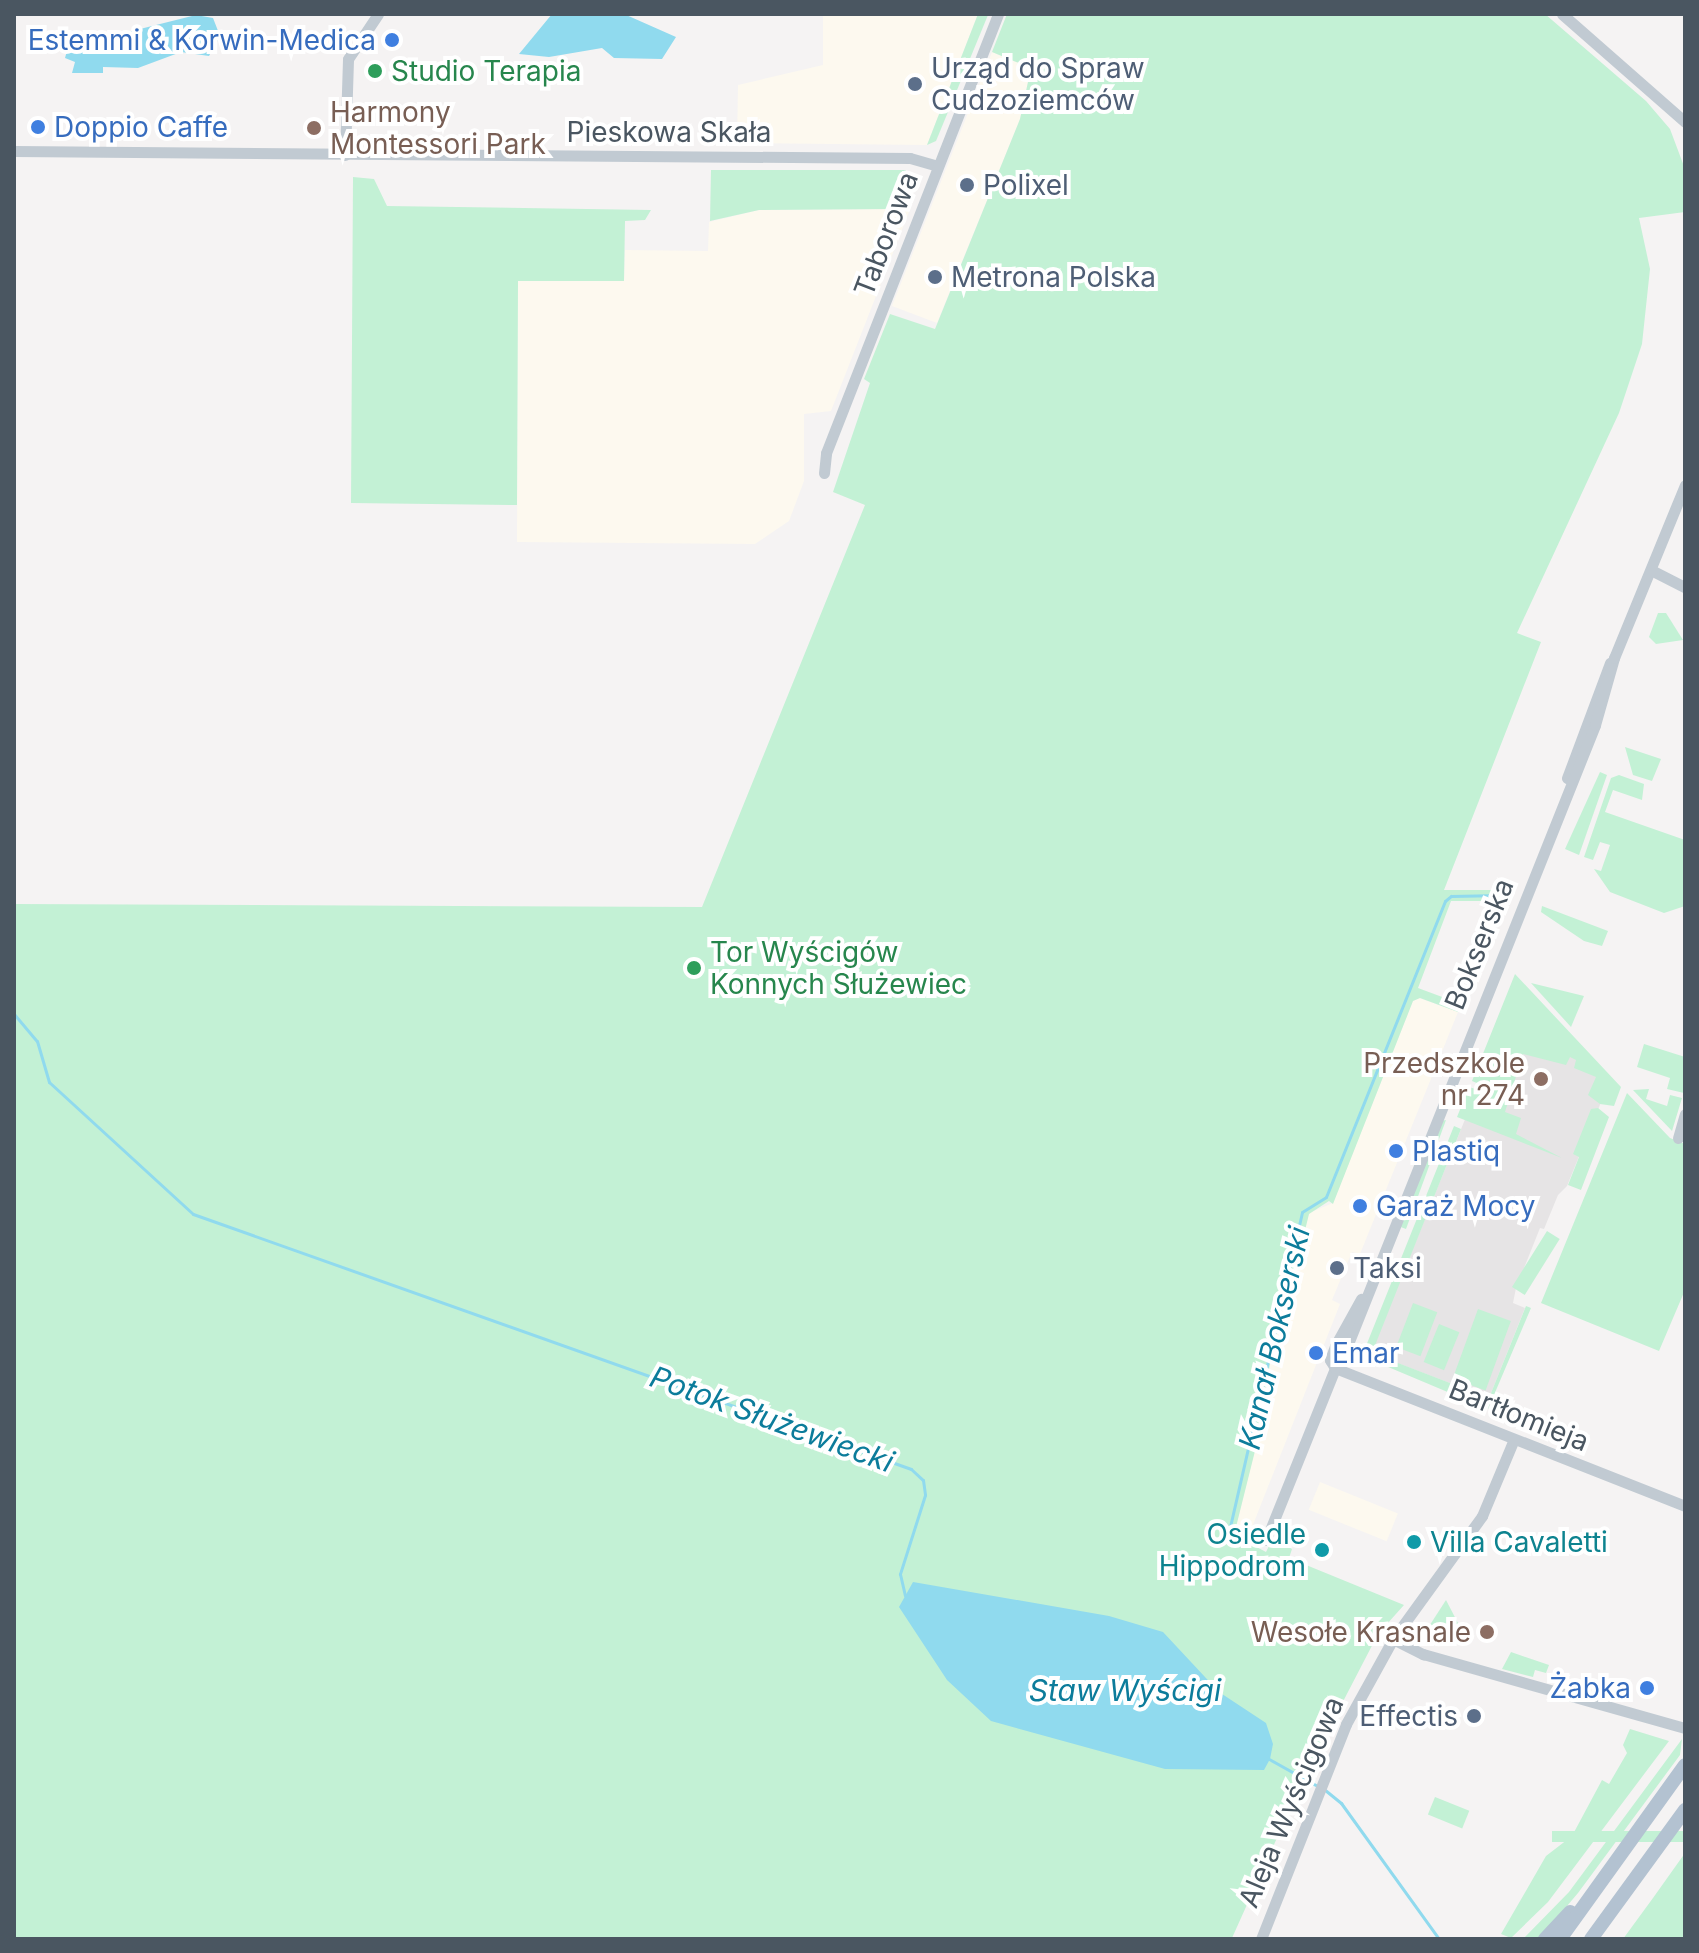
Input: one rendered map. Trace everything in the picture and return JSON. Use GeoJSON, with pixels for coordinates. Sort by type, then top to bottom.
{"type":"FeatureCollection","features":[{"type":"Feature","properties":{"kind":"main road"},"geometry":{"type":"LineString","coordinates":[[1553,1936],[1595,1886],[1685,1765]]}},
{"type":"Feature","properties":{"kind":"main road"},"geometry":{"type":"LineString","coordinates":[[1591,1939],[1685,1810]]}},
{"type":"Feature","properties":{"kind":"street"},"geometry":{"type":"LineString","coordinates":[[345,155],[348,59],[378,14]]}},
{"type":"Feature","properties":{"kind":"street","name":"Taborowa"},"geometry":{"type":"LineString","coordinates":[[824,473],[826,453],[998,14]]}},
{"type":"Feature","properties":{"kind":"street"},"geometry":{"type":"LineString","coordinates":[[1562,14],[1685,122]]}},
{"type":"Feature","properties":{"kind":"street","name":"Pieskowa Skała"},"geometry":{"type":"LineString","coordinates":[[14,151],[910,158],[938,166]]}},
{"type":"Feature","properties":{"kind":"street","name":"Bokserska"},"geometry":{"type":"LineString","coordinates":[[1266,1540],[1336,1368],[1330,1360],[1335,1346],[1365,1294],[1566,790],[1595,725],[1614,658],[1685,485]]}},
{"type":"Feature","properties":{"kind":"street"},"geometry":{"type":"LineString","coordinates":[[1651,570],[1685,587]]}},
{"type":"Feature","properties":{"kind":"street"},"geometry":{"type":"LineString","coordinates":[[1678,1138],[1685,1114]]}},
{"type":"Feature","properties":{"kind":"street","name":"Bartłomieja"},"geometry":{"type":"LineString","coordinates":[[1336,1368],[1685,1506]]}},
{"type":"Feature","properties":{"kind":"street","name":"Aleja Wyścigowa"},"geometry":{"type":"LineString","coordinates":[[1261,1939],[1321,1778],[1393,1639],[1476,1526],[1514,1439]]}},
{"type":"Feature","properties":{"kind":"street"},"geometry":{"type":"LineString","coordinates":[[1393,1639],[1423,1654],[1685,1728]]}},
{"type":"Feature","properties":{"kind":"shaded area"},"geometry":{"type":"Polygon","coordinates":[[[823,14],[978,14],[927,145],[737,143],[738,85],[823,65],[823,14]]]}},
{"type":"Feature","properties":{"kind":"shaded area"},"geometry":{"type":"Polygon","coordinates":[[[992,52],[1031,68],[1020,119],[937,323],[892,306],[992,52]]]}},
{"type":"Feature","properties":{"kind":"shaded area"},"geometry":{"type":"Polygon","coordinates":[[[907,196],[914,199],[831,411],[804,414],[804,481],[789,521],[755,544],[517,542],[518,280],[624,281],[625,250],[708,251],[709,222],[759,210],[892,209],[907,196]]]}},
{"type":"Feature","properties":{"kind":"shaded area"},"geometry":{"type":"Polygon","coordinates":[[[1419,998],[1458,1012],[1360,1254],[1352,1252],[1332,1300],[1340,1304],[1247,1540],[1234,1535],[1269,1392],[1265,1390],[1281,1307],[1286,1308],[1309,1213],[1333,1203],[1413,1001],[1419,998]]]}},
{"type":"Feature","properties":{"kind":"shaded area"},"geometry":{"type":"Polygon","coordinates":[[[1513,1000],[1608,1085],[1567,1186],[1558,1195],[1544,1229],[1540,1228],[1516,1288],[1513,1303],[1525,1308],[1489,1398],[1371,1353],[1513,1000]]]}},
{"type":"Feature","properties":{"kind":"shaded area"},"geometry":{"type":"Polygon","coordinates":[[[1320,1482],[1398,1513],[1387,1541],[1309,1510],[1320,1482]]]}},
{"type":"Feature","properties":{"kind":"green space"},"geometry":{"type":"Polygon","coordinates":[[[978,14],[988,15],[936,141],[927,145],[978,14]]]}},
{"type":"Feature","properties":{"kind":"green space","name":"Tor Wyścigów Konnych Służewiec"},"geometry":{"type":"Polygon","coordinates":[[[1007,14],[1545,14],[1646,101],[1670,129],[1685,169],[1685,212],[1639,218],[1650,269],[1642,344],[1619,413],[1517,633],[1541,642],[1444,890],[1507,890],[1503,901],[1451,901],[1418,988],[1461,1004],[1458,1012],[1420,998],[1413,1001],[1333,1204],[1329,1201],[1309,1214],[1286,1308],[1281,1307],[1265,1390],[1270,1391],[1234,1535],[1266,1552],[1272,1540],[1283,1544],[1292,1549],[1289,1558],[1404,1605],[1378,1634],[1307,1771],[1232,1938],[14,1939],[14,904],[702,907],[865,505],[833,492],[870,383],[864,379],[890,314],[935,329],[1020,119],[1031,68],[992,52],[1007,14]]]}},
{"type":"Feature","properties":{"kind":"green space"},"geometry":{"type":"Polygon","coordinates":[[[711,170],[906,170],[907,196],[892,209],[759,210],[710,221],[711,170]]]}},
{"type":"Feature","properties":{"kind":"green space"},"geometry":{"type":"Polygon","coordinates":[[[353,177],[374,179],[387,206],[651,210],[645,220],[625,221],[624,281],[518,281],[517,505],[351,503],[353,177]]]}},
{"type":"Feature","properties":{"kind":"green space"},"geometry":{"type":"Polygon","coordinates":[[[1658,613],[1666,613],[1683,640],[1656,644],[1649,637],[1658,613]]]}},
{"type":"Feature","properties":{"kind":"green space"},"geometry":{"type":"Polygon","coordinates":[[[1625,747],[1661,759],[1652,781],[1633,775],[1625,747]]]}},
{"type":"Feature","properties":{"kind":"green space"},"geometry":{"type":"Polygon","coordinates":[[[1600,772],[1607,775],[1579,855],[1565,849],[1600,772]]]}},
{"type":"Feature","properties":{"kind":"green space"},"geometry":{"type":"Polygon","coordinates":[[[1619,775],[1644,784],[1642,800],[1613,790],[1605,812],[1685,840],[1685,906],[1664,913],[1610,892],[1594,869],[1601,871],[1610,845],[1600,842],[1593,860],[1584,857],[1611,778],[1619,775]]]}},
{"type":"Feature","properties":{"kind":"green space"},"geometry":{"type":"Polygon","coordinates":[[[1542,906],[1608,931],[1602,946],[1584,941],[1541,912],[1542,906]]]}},
{"type":"Feature","properties":{"kind":"green space"},"geometry":{"type":"Polygon","coordinates":[[[1515,974],[1621,1087],[1614,1106],[1600,1104],[1588,1095],[1596,1077],[1574,1068],[1576,1060],[1570,1057],[1566,1065],[1523,1054],[1505,1112],[1521,1118],[1516,1134],[1562,1158],[1457,1117],[1469,1087],[1485,1092],[1486,1087],[1472,1081],[1515,974]]]}},
{"type":"Feature","properties":{"kind":"green space"},"geometry":{"type":"Polygon","coordinates":[[[1531,983],[1584,996],[1571,1027],[1531,983]]]}},
{"type":"Feature","properties":{"kind":"green space"},"geometry":{"type":"Polygon","coordinates":[[[1644,1044],[1685,1057],[1684,1093],[1667,1089],[1670,1078],[1637,1067],[1644,1044]]]}},
{"type":"Feature","properties":{"kind":"green space"},"geometry":{"type":"Polygon","coordinates":[[[1649,1089],[1646,1099],[1667,1106],[1670,1095],[1682,1098],[1672,1131],[1633,1090],[1649,1089]]]}},
{"type":"Feature","properties":{"kind":"green space"},"geometry":{"type":"Polygon","coordinates":[[[1627,1093],[1670,1138],[1685,1144],[1685,1290],[1659,1351],[1541,1303],[1627,1093]]]}},
{"type":"Feature","properties":{"kind":"green space"},"geometry":{"type":"Polygon","coordinates":[[[1598,1108],[1609,1117],[1581,1190],[1568,1185],[1579,1157],[1573,1154],[1591,1109],[1598,1108]]]}},
{"type":"Feature","properties":{"kind":"green space"},"geometry":{"type":"Polygon","coordinates":[[[1446,1120],[1406,1229],[1398,1226],[1441,1121],[1446,1120]]]}},
{"type":"Feature","properties":{"kind":"green space"},"geometry":{"type":"Polygon","coordinates":[[[1454,1126],[1461,1129],[1372,1353],[1489,1398],[1526,1306],[1531,1308],[1488,1409],[1362,1356],[1454,1126]]]}},
{"type":"Feature","properties":{"kind":"green space"},"geometry":{"type":"Polygon","coordinates":[[[1547,1231],[1560,1239],[1525,1295],[1512,1287],[1547,1231]]]}},
{"type":"Feature","properties":{"kind":"green space"},"geometry":{"type":"Polygon","coordinates":[[[1413,1303],[1437,1312],[1420,1356],[1396,1347],[1413,1303]]]}},
{"type":"Feature","properties":{"kind":"green space"},"geometry":{"type":"Polygon","coordinates":[[[1478,1309],[1511,1321],[1486,1391],[1453,1379],[1478,1309]]]}},
{"type":"Feature","properties":{"kind":"green space"},"geometry":{"type":"Polygon","coordinates":[[[1439,1324],[1459,1332],[1444,1370],[1424,1362],[1439,1324]]]}},
{"type":"Feature","properties":{"kind":"green space"},"geometry":{"type":"Polygon","coordinates":[[[1446,1600],[1460,1627],[1454,1641],[1426,1631],[1446,1600]]]}},
{"type":"Feature","properties":{"kind":"green space"},"geometry":{"type":"Polygon","coordinates":[[[1511,1652],[1549,1665],[1546,1673],[1535,1670],[1533,1677],[1502,1669],[1511,1652]]]}},
{"type":"Feature","properties":{"kind":"green space"},"geometry":{"type":"Polygon","coordinates":[[[1630,1729],[1669,1741],[1548,1902],[1511,1938],[1501,1934],[1546,1856],[1572,1836],[1602,1780],[1609,1784],[1627,1753],[1623,1745],[1630,1729]]]}},
{"type":"Feature","properties":{"kind":"green space"},"geometry":{"type":"Polygon","coordinates":[[[1682,1739],[1680,1755],[1578,1893],[1539,1939],[1523,1939],[1569,1892],[1682,1739]]]}},
{"type":"Feature","properties":{"kind":"green space"},"geometry":{"type":"Polygon","coordinates":[[[1435,1797],[1469,1811],[1462,1828],[1428,1815],[1435,1797]]]}},
{"type":"Feature","properties":{"kind":"green space"},"geometry":{"type":"Polygon","coordinates":[[[1552,1831],[1685,1831],[1685,1842],[1552,1842],[1552,1831]]]}},
{"type":"Feature","properties":{"kind":"green space"},"geometry":{"type":"Polygon","coordinates":[[[1685,1853],[1685,1939],[1623,1939],[1653,1898],[1685,1853]]]}},
{"type":"Feature","properties":{"kind":"water"},"geometry":{"type":"Polygon","coordinates":[[[552,14],[624,14],[676,37],[662,59],[614,58],[602,48],[549,57],[519,54],[552,14]]]}},
{"type":"Feature","properties":{"kind":"water"},"geometry":{"type":"Polygon","coordinates":[[[196,15],[213,18],[220,36],[209,56],[181,52],[138,68],[103,67],[103,73],[72,73],[75,62],[65,58],[68,47],[196,15]]]}},
{"type":"Feature","properties":{"kind":"water","name":"Staw Wyścigi"},"geometry":{"type":"Polygon","coordinates":[[[913,1582],[1109,1616],[1163,1632],[1219,1692],[1266,1723],[1273,1744],[1270,1759],[1264,1770],[1165,1769],[991,1721],[947,1680],[899,1607],[913,1582]]]}},
{"type":"Feature","properties":{"kind":"waterway","name":"Kanał Bokserski"},"geometry":{"type":"LineString","coordinates":[[1229,1531],[1302,1212],[1326,1197],[1445,901],[1451,896],[1502,895]]}},
{"type":"Feature","properties":{"kind":"waterway","name":"Potok Służewiecki"},"geometry":{"type":"LineString","coordinates":[[14,1014],[37,1041],[49,1082],[193,1214],[911,1469],[923,1480],[925,1495],[900,1574],[905,1595]]}},
{"type":"Feature","properties":{"kind":"waterway","name":"Potok Służewiecki"},"geometry":{"type":"LineString","coordinates":[[1269,1759],[1319,1787]]}},
{"type":"Feature","properties":{"kind":"waterway","name":"Potok Służewiecki"},"geometry":{"type":"LineString","coordinates":[[1325,1790],[1341,1803],[1439,1939]]}},
{"type":"Feature","properties":{"kind":"place","name":"Estemmi & Korwin-Medica"},"geometry":{"type":"Point","coordinates":[392,40]}},
{"type":"Feature","properties":{"kind":"place","name":"Studio Terapia"},"geometry":{"type":"Point","coordinates":[375,71]}},
{"type":"Feature","properties":{"kind":"place","name":"Urząd do Spraw Cudzoziemców"},"geometry":{"type":"Point","coordinates":[915,84]}},
{"type":"Feature","properties":{"kind":"place","name":"Doppio Caffe"},"geometry":{"type":"Point","coordinates":[38,127]}},
{"type":"Feature","properties":{"kind":"place","name":"Harmony Montessori Park"},"geometry":{"type":"Point","coordinates":[314,128]}},
{"type":"Feature","properties":{"kind":"place","name":"Polixel"},"geometry":{"type":"Point","coordinates":[967,185]}},
{"type":"Feature","properties":{"kind":"place","name":"Metrona Polska"},"geometry":{"type":"Point","coordinates":[935,277]}},
{"type":"Feature","properties":{"kind":"place","name":"Tor Wyścigów Konnych Służewiec"},"geometry":{"type":"Point","coordinates":[694,968]}},
{"type":"Feature","properties":{"kind":"place","name":"Przedszkole nr 274"},"geometry":{"type":"Point","coordinates":[1541,1079]}},
{"type":"Feature","properties":{"kind":"place","name":"Plastiq"},"geometry":{"type":"Point","coordinates":[1396,1151]}},
{"type":"Feature","properties":{"kind":"place","name":"Garaż Mocy"},"geometry":{"type":"Point","coordinates":[1360,1206]}},
{"type":"Feature","properties":{"kind":"place","name":"Taksi"},"geometry":{"type":"Point","coordinates":[1337,1268]}},
{"type":"Feature","properties":{"kind":"place","name":"Emar"},"geometry":{"type":"Point","coordinates":[1316,1353]}},
{"type":"Feature","properties":{"kind":"place","name":"Villa Cavaletti"},"geometry":{"type":"Point","coordinates":[1414,1542]}},
{"type":"Feature","properties":{"kind":"place","name":"Osiedle Hippodrom"},"geometry":{"type":"Point","coordinates":[1322,1550]}},
{"type":"Feature","properties":{"kind":"place","name":"Wesołe Krasnale"},"geometry":{"type":"Point","coordinates":[1487,1632]}},
{"type":"Feature","properties":{"kind":"place","name":"Żabka"},"geometry":{"type":"Point","coordinates":[1647,1688]}},
{"type":"Feature","properties":{"kind":"place","name":"Effectis"},"geometry":{"type":"Point","coordinates":[1474,1716]}}]}
